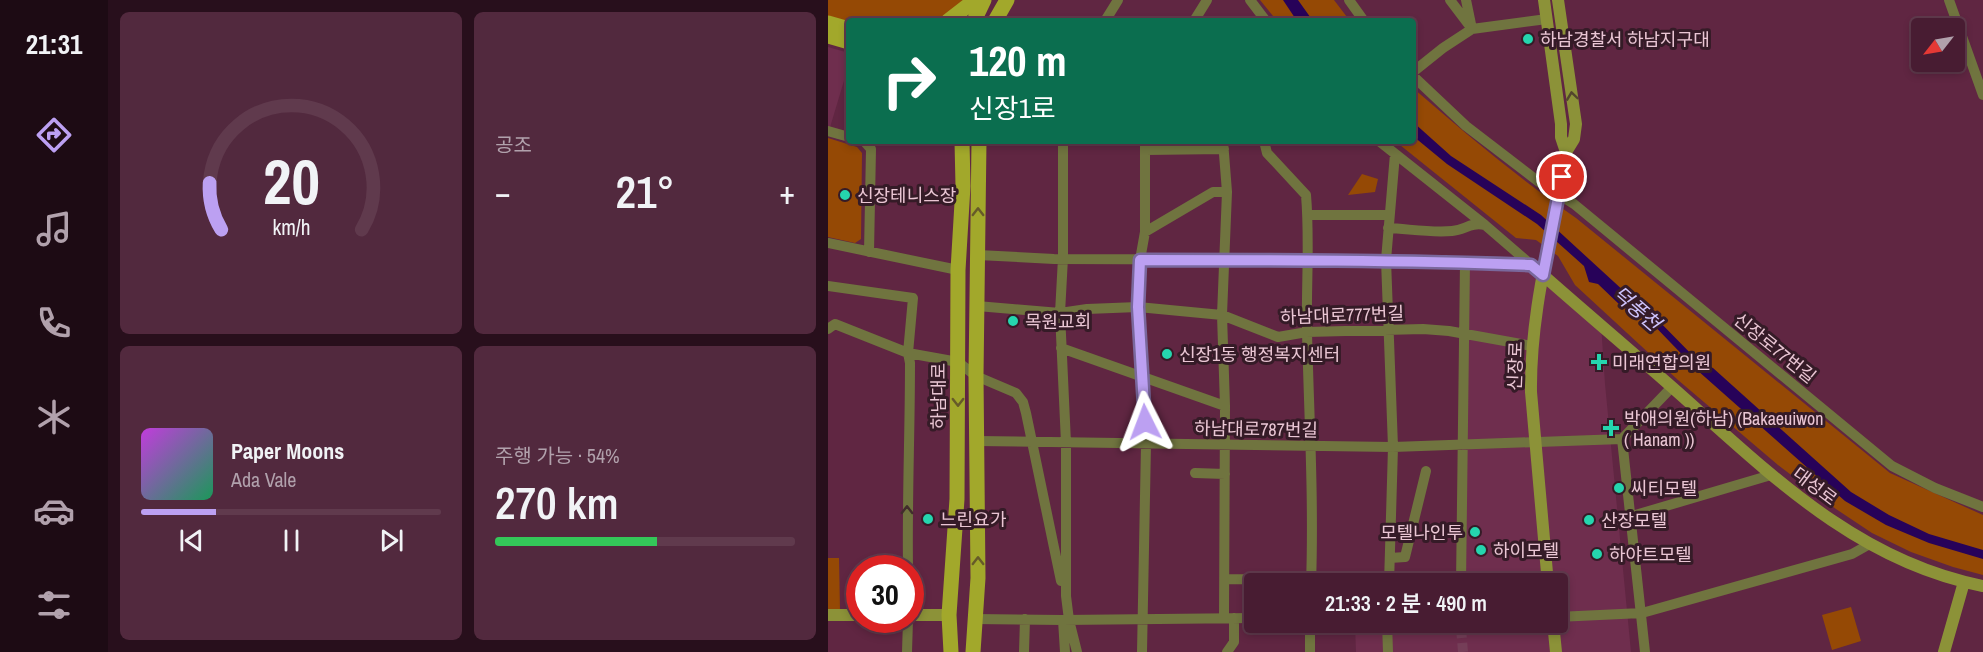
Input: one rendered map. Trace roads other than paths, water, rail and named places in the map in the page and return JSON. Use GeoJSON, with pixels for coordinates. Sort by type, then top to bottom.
{"type":"FeatureCollection","features":[{"type":"Feature","properties":{"kind":"main road"},"geometry":{"type":"LineString","coordinates":[[997,18],[1007,0]]}},
{"type":"Feature","properties":{"kind":"main road"},"geometry":{"type":"LineString","coordinates":[[953,18],[980,1]]}},
{"type":"Feature","properties":{"kind":"main road"},"geometry":{"type":"LineString","coordinates":[[977,18],[980,1]]}},
{"type":"Feature","properties":{"kind":"main road"},"geometry":{"type":"LineString","coordinates":[[828,23],[846,28]]}},
{"type":"Feature","properties":{"kind":"main road"},"geometry":{"type":"LineString","coordinates":[[828,36],[846,41]]}},
{"type":"Feature","properties":{"kind":"main road"},"geometry":{"type":"LineString","coordinates":[[955,144],[963,186]]}},
{"type":"Feature","properties":{"kind":"main road","name":"하남대로"},"geometry":{"type":"LineString","coordinates":[[951,652],[949,615],[957,499],[958,270],[963,186],[962,144]]}},
{"type":"Feature","properties":{"kind":"main road","name":"하남대로"},"geometry":{"type":"LineString","coordinates":[[973,652],[978,578],[976,376],[979,144]]}},
{"type":"Feature","properties":{"kind":"street"},"geometry":{"type":"LineString","coordinates":[[1107,18],[1118,0]]}},
{"type":"Feature","properties":{"kind":"street"},"geometry":{"type":"LineString","coordinates":[[1196,18],[1207,0]]}},
{"type":"Feature","properties":{"kind":"street"},"geometry":{"type":"LineString","coordinates":[[1250,0],[1264,18]]}},
{"type":"Feature","properties":{"kind":"street"},"geometry":{"type":"LineString","coordinates":[[1349,0],[1362,18]]}},
{"type":"Feature","properties":{"kind":"street"},"geometry":{"type":"LineString","coordinates":[[1450,0],[1472,29]]}},
{"type":"Feature","properties":{"kind":"street"},"geometry":{"type":"LineString","coordinates":[[1466,0],[1472,29]]}},
{"type":"Feature","properties":{"kind":"street","name":"신장로"},"geometry":{"type":"LineString","coordinates":[[1544,0],[1561,137],[1566,152]]}},
{"type":"Feature","properties":{"kind":"street","name":"신장로"},"geometry":{"type":"LineString","coordinates":[[1547,573],[1531,392],[1532,346],[1566,152],[1574,139],[1576,123],[1558,0]]}},
{"type":"Feature","properties":{"kind":"street"},"geometry":{"type":"LineString","coordinates":[[1949,0],[1983,95]]}},
{"type":"Feature","properties":{"kind":"street"},"geometry":{"type":"LineString","coordinates":[[1416,71],[1443,48],[1472,29],[1547,19]]}},
{"type":"Feature","properties":{"kind":"street"},"geometry":{"type":"LineString","coordinates":[[1549,37],[1563,36]]}},
{"type":"Feature","properties":{"kind":"street","name":"신장로77번길"},"geometry":{"type":"LineString","coordinates":[[1416,77],[1466,126],[1558,197],[1574,204],[1892,466],[1935,488],[1983,507]]}},
{"type":"Feature","properties":{"kind":"street"},"geometry":{"type":"LineString","coordinates":[[828,131],[846,135]]}},
{"type":"Feature","properties":{"kind":"street"},"geometry":{"type":"LineString","coordinates":[[867,144],[871,148],[869,252]]}},
{"type":"Feature","properties":{"kind":"street"},"geometry":{"type":"LineString","coordinates":[[1063,144],[1063,258],[1060,313],[1066,443],[1065,652]]}},
{"type":"Feature","properties":{"kind":"street"},"geometry":{"type":"LineString","coordinates":[[1265,144],[1267,153],[1306,195],[1308,215],[1307,332],[1312,446],[1312,573]]}},
{"type":"Feature","properties":{"kind":"street"},"geometry":{"type":"LineString","coordinates":[[1383,144],[1485,225],[1543,275]]}},
{"type":"Feature","properties":{"kind":"street"},"geometry":{"type":"LineString","coordinates":[[1142,652],[1146,444],[1138,307],[1140,260],[1145,232],[1145,146],[1224,145],[1227,192],[1222,315],[1225,579],[1234,642],[1227,652]]}},
{"type":"Feature","properties":{"kind":"street"},"geometry":{"type":"LineString","coordinates":[[1389,573],[1392,447],[1386,260],[1395,154]]}},
{"type":"Feature","properties":{"kind":"street"},"geometry":{"type":"LineString","coordinates":[[1145,232],[1213,192],[1227,192]]}},
{"type":"Feature","properties":{"kind":"street"},"geometry":{"type":"LineString","coordinates":[[1308,215],[1389,216]]}},
{"type":"Feature","properties":{"kind":"street"},"geometry":{"type":"LineString","coordinates":[[1388,228],[1459,231],[1475,223],[1485,225]]}},
{"type":"Feature","properties":{"kind":"street"},"geometry":{"type":"LineString","coordinates":[[828,243],[958,270]]}},
{"type":"Feature","properties":{"kind":"street"},"geometry":{"type":"LineString","coordinates":[[978,255],[1140,260],[1386,260],[1531,265]]}},
{"type":"Feature","properties":{"kind":"street"},"geometry":{"type":"LineString","coordinates":[[1461,573],[1465,262]]}},
{"type":"Feature","properties":{"kind":"street","name":"대성로"},"geometry":{"type":"LineString","coordinates":[[1543,275],[1771,475],[1814,509],[1868,544],[1909,564],[1983,586]]}},
{"type":"Feature","properties":{"kind":"street"},"geometry":{"type":"LineString","coordinates":[[828,286],[913,298],[908,353],[910,363],[908,555]]}},
{"type":"Feature","properties":{"kind":"street","name":"하남대로777번길"},"geometry":{"type":"LineString","coordinates":[[977,306],[1060,313],[1087,309],[1138,307],[1222,315],[1278,337],[1307,332],[1432,330],[1464,333],[1532,346]]}},
{"type":"Feature","properties":{"kind":"street"},"geometry":{"type":"LineString","coordinates":[[830,325],[908,353],[958,363],[976,376],[1016,393],[1023,402],[1062,587],[1066,596]]}},
{"type":"Feature","properties":{"kind":"street"},"geometry":{"type":"LineString","coordinates":[[1061,348],[1224,406]]}},
{"type":"Feature","properties":{"kind":"street"},"geometry":{"type":"LineString","coordinates":[[1645,652],[1623,440],[1672,387]]}},
{"type":"Feature","properties":{"kind":"street","name":"하남대로787번길"},"geometry":{"type":"LineString","coordinates":[[977,441],[1392,447],[1623,440]]}},
{"type":"Feature","properties":{"kind":"street"},"geometry":{"type":"LineString","coordinates":[[1390,558],[1405,557],[1426,471]]}},
{"type":"Feature","properties":{"kind":"street"},"geometry":{"type":"LineString","coordinates":[[1195,472],[1225,474]]}},
{"type":"Feature","properties":{"kind":"street"},"geometry":{"type":"LineString","coordinates":[[1632,516],[1771,475]]}},
{"type":"Feature","properties":{"kind":"street"},"geometry":{"type":"LineString","coordinates":[[1568,616],[1642,613],[1851,554],[1868,544]]}},
{"type":"Feature","properties":{"kind":"street"},"geometry":{"type":"LineString","coordinates":[[1225,579],[1244,580]]}},
{"type":"Feature","properties":{"kind":"street"},"geometry":{"type":"LineString","coordinates":[[1944,652],[1964,582]]}},
{"type":"Feature","properties":{"kind":"street"},"geometry":{"type":"LineString","coordinates":[[828,615],[846,615]]}},
{"type":"Feature","properties":{"kind":"street"},"geometry":{"type":"LineString","coordinates":[[924,615],[949,615]]}},
{"type":"Feature","properties":{"kind":"street"},"geometry":{"type":"LineString","coordinates":[[974,619],[1244,618]]}},
{"type":"Feature","properties":{"kind":"street"},"geometry":{"type":"LineString","coordinates":[[1024,652],[1025,619]]}},
{"type":"Feature","properties":{"kind":"street"},"geometry":{"type":"LineString","coordinates":[[1066,620],[1077,652]]}},
{"type":"Feature","properties":{"kind":"street"},"geometry":{"type":"LineString","coordinates":[[907,652],[908,633]]}},
{"type":"Feature","properties":{"kind":"street"},"geometry":{"type":"LineString","coordinates":[[1310,633],[1310,652]]}},
{"type":"Feature","properties":{"kind":"street"},"geometry":{"type":"LineString","coordinates":[[1387,633],[1388,652]]}},
{"type":"Feature","properties":{"kind":"street"},"geometry":{"type":"LineString","coordinates":[[1554,633],[1556,652]]}},
{"type":"Feature","properties":{"kind":"water"},"geometry":{"type":"Polygon","coordinates":[[[1283,0],[1298,0],[1311,18],[1295,18],[1283,0]]]}},
{"type":"Feature","properties":{"kind":"water","name":"덕풍천"},"geometry":{"type":"Polygon","coordinates":[[[1416,125],[1451,156],[1541,215],[1638,304],[1647,309],[1703,366],[1713,368],[1851,492],[1889,515],[1929,534],[1983,550],[1983,559],[1929,543],[1886,525],[1845,501],[1697,370],[1643,314],[1621,306],[1598,284],[1589,282],[1584,266],[1537,224],[1447,164],[1416,138],[1416,125]]]}},
{"type":"Feature","properties":{"kind":"tunnel"},"geometry":{"type":"LineString","coordinates":[[1461,633],[1463,652]]}},
{"type":"Feature","properties":{"kind":"place","name":"하남경찰서 하남지구대"},"geometry":{"type":"Point","coordinates":[1528,39]}},
{"type":"Feature","properties":{"kind":"place","name":"신장테니스장"},"geometry":{"type":"Point","coordinates":[845,195]}},
{"type":"Feature","properties":{"kind":"place","name":"목원교회"},"geometry":{"type":"Point","coordinates":[1013,321]}},
{"type":"Feature","properties":{"kind":"place","name":"신장1동 행정복지센터"},"geometry":{"type":"Point","coordinates":[1167,354]}},
{"type":"Feature","properties":{"kind":"place","name":"미래연합의원"},"geometry":{"type":"Point","coordinates":[1599,362]}},
{"type":"Feature","properties":{"kind":"place","name":"박애의원(하남) (Bakaeuiwon ( Hanam ))"},"geometry":{"type":"Point","coordinates":[1611,428]}},
{"type":"Feature","properties":{"kind":"place","name":"씨티모텔"},"geometry":{"type":"Point","coordinates":[1619,488]}},
{"type":"Feature","properties":{"kind":"place","name":"느린요가"},"geometry":{"type":"Point","coordinates":[928,519]}},
{"type":"Feature","properties":{"kind":"place","name":"산장모텔"},"geometry":{"type":"Point","coordinates":[1589,520]}},
{"type":"Feature","properties":{"kind":"place","name":"모텔나인투"},"geometry":{"type":"Point","coordinates":[1475,532]}},
{"type":"Feature","properties":{"kind":"place","name":"하이모텔"},"geometry":{"type":"Point","coordinates":[1481,550]}},
{"type":"Feature","properties":{"kind":"place","name":"하야트모텔"},"geometry":{"type":"Point","coordinates":[1597,554]}}]}
